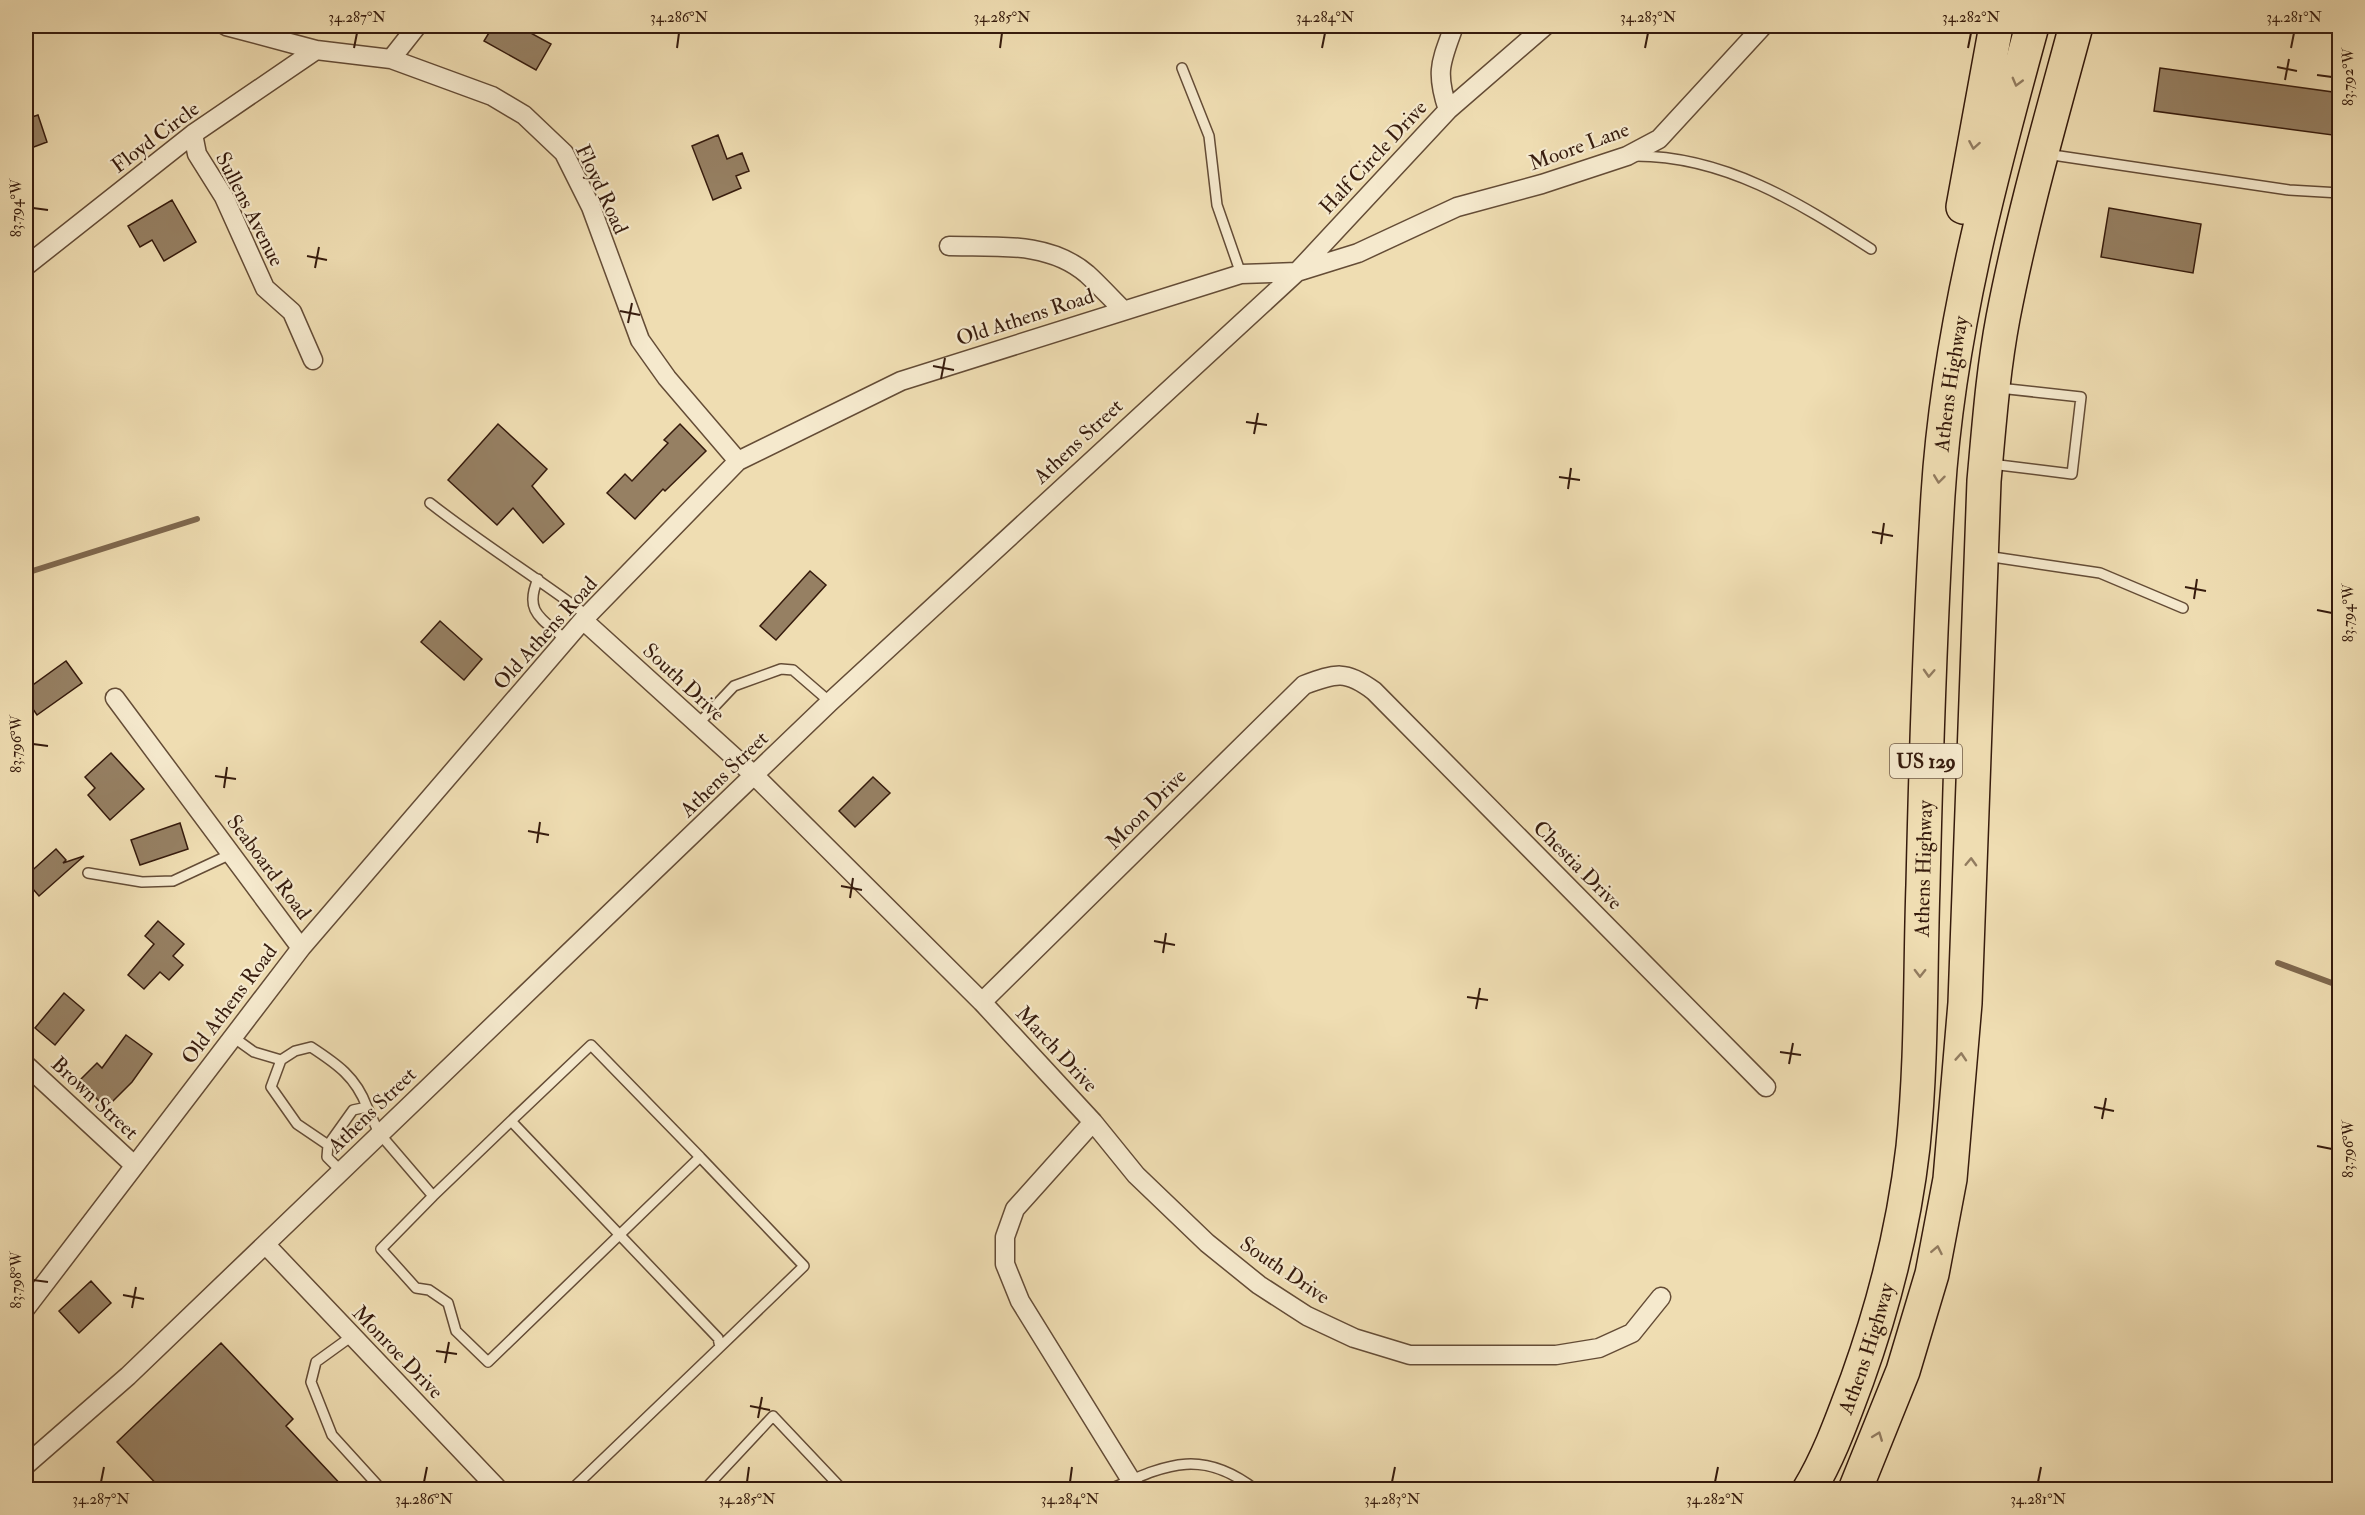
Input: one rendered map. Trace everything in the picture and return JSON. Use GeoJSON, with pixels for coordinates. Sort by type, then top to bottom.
{"type":"FeatureCollection","features":[{"type":"Feature","properties":{"kind":"highway"},"geometry":{"type":"LineString","coordinates":[[1948,400],[1943,322],[1996,26]]}},
{"type":"Feature","properties":{"kind":"highway","name":"Athens Highway"},"geometry":{"type":"LineString","coordinates":[[1809,1490],[1820,1472],[1843,1418],[1868,1349],[1888,1282],[1913,1147],[1919,1048],[1927,698],[1938,490],[1960,320],[1997,155],[2032,26]]}},
{"type":"Feature","properties":{"kind":"highway","name":"Athens Highway"},"geometry":{"type":"LineString","coordinates":[[1855,1490],[1903,1371],[1932,1274],[1950,1179],[1965,1003],[1981,555],[1986,464],[1994,387],[2005,309],[2041,154],[2076,26]]}},
{"type":"Feature","properties":{"kind":"street","name":"Floyd Road"},"geometry":{"type":"LineString","coordinates":[[226,26],[316,50],[391,59],[492,96],[524,115],[564,153],[591,207],[640,340],[667,378],[738,461]]}},
{"type":"Feature","properties":{"kind":"street"},"geometry":{"type":"LineString","coordinates":[[391,59],[417,26]]}},
{"type":"Feature","properties":{"kind":"street","name":"Half Circle Drive"},"geometry":{"type":"LineString","coordinates":[[1297,272],[1448,110],[1439,83],[1442,60],[1454,26]]}},
{"type":"Feature","properties":{"kind":"street"},"geometry":{"type":"LineString","coordinates":[[1448,110],[1545,26]]}},
{"type":"Feature","properties":{"kind":"street","name":"Moore Lane"},"geometry":{"type":"LineString","coordinates":[[1503,195],[1627,156],[1659,139],[1763,26]]}},
{"type":"Feature","properties":{"kind":"street","name":"Floyd Circle"},"geometry":{"type":"LineString","coordinates":[[26,266],[193,134],[316,50]]}},
{"type":"Feature","properties":{"kind":"street","name":"Sullens Avenue"},"geometry":{"type":"LineString","coordinates":[[193,134],[197,154],[224,198],[265,288],[292,312],[313,360]]}},
{"type":"Feature","properties":{"kind":"street","name":"Athens Street"},"geometry":{"type":"LineString","coordinates":[[26,1465],[128,1376],[830,702],[1297,272],[1358,253],[1456,207],[1503,195]]}},
{"type":"Feature","properties":{"kind":"street"},"geometry":{"type":"LineString","coordinates":[[949,246],[1031,248],[1054,255],[1085,273],[1123,310]]}},
{"type":"Feature","properties":{"kind":"street","name":"Old Athens Road"},"geometry":{"type":"LineString","coordinates":[[26,1308],[301,948],[585,618],[738,461],[900,381],[1241,274],[1297,272]]}},
{"type":"Feature","properties":{"kind":"street","name":"South Drive"},"geometry":{"type":"LineString","coordinates":[[585,618],[755,776]]}},
{"type":"Feature","properties":{"kind":"street","name":"Moon Drive"},"geometry":{"type":"LineString","coordinates":[[982,1002],[1304,686],[1327,676],[1355,677]]}},
{"type":"Feature","properties":{"kind":"street","name":"Chestia Drive"},"geometry":{"type":"LineString","coordinates":[[1355,677],[1374,691],[1766,1087]]}},
{"type":"Feature","properties":{"kind":"street","name":"Seaboard Road"},"geometry":{"type":"LineString","coordinates":[[115,698],[301,948]]}},
{"type":"Feature","properties":{"kind":"street","name":"March Drive"},"geometry":{"type":"LineString","coordinates":[[755,776],[982,1002],[1093,1122],[1015,1209],[1005,1237],[1005,1264],[1020,1301],[1134,1485]]}},
{"type":"Feature","properties":{"kind":"street","name":"Brown Street"},"geometry":{"type":"LineString","coordinates":[[26,1065],[134,1165]]}},
{"type":"Feature","properties":{"kind":"street","name":"South Drive"},"geometry":{"type":"LineString","coordinates":[[1093,1122],[1136,1175],[1207,1243],[1259,1285],[1307,1316],[1354,1338],[1410,1355],[1556,1355],[1599,1348],[1632,1333],[1661,1297]]}},
{"type":"Feature","properties":{"kind":"street","name":"Monroe Drive"},"geometry":{"type":"LineString","coordinates":[[266,1245],[497,1489]]}},
{"type":"Feature","properties":{"kind":"lane"},"geometry":{"type":"LineString","coordinates":[[1182,68],[1209,136],[1217,205],[1241,274]]}},
{"type":"Feature","properties":{"kind":"lane"},"geometry":{"type":"LineString","coordinates":[[2041,154],[2289,190],[2340,193]]}},
{"type":"Feature","properties":{"kind":"lane"},"geometry":{"type":"LineString","coordinates":[[1627,156],[1682,159],[1720,170],[1773,190],[1871,249]]}},
{"type":"Feature","properties":{"kind":"lane"},"geometry":{"type":"LineString","coordinates":[[1986,464],[2072,474],[2080,397],[1994,387]]}},
{"type":"Feature","properties":{"kind":"lane"},"geometry":{"type":"LineString","coordinates":[[430,502],[477,539],[538,579],[585,618]]}},
{"type":"Feature","properties":{"kind":"lane"},"geometry":{"type":"LineString","coordinates":[[1981,555],[2100,573],[2183,608]]}},
{"type":"Feature","properties":{"kind":"lane"},"geometry":{"type":"LineString","coordinates":[[538,579],[531,595],[533,611],[566,640]]}},
{"type":"Feature","properties":{"kind":"lane"},"geometry":{"type":"LineString","coordinates":[[698,724],[734,686],[781,669],[793,670],[830,702]]}},
{"type":"Feature","properties":{"kind":"lane"},"geometry":{"type":"LineString","coordinates":[[88,873],[142,882],[172,881],[231,854]]}},
{"type":"Feature","properties":{"kind":"lane"},"geometry":{"type":"LineString","coordinates":[[232,1037],[254,1052],[280,1060]]}},
{"type":"Feature","properties":{"kind":"lane"},"geometry":{"type":"LineString","coordinates":[[571,1490],[804,1266],[700,1157],[591,1045],[433,1196],[381,1250],[416,1288],[429,1290],[448,1303],[456,1331],[488,1362],[700,1157]]}},
{"type":"Feature","properties":{"kind":"lane"},"geometry":{"type":"LineString","coordinates":[[328,1144],[297,1124],[271,1087],[280,1060],[295,1051],[312,1047],[344,1069],[360,1089],[379,1133],[433,1196]]}},
{"type":"Feature","properties":{"kind":"lane"},"geometry":{"type":"LineString","coordinates":[[341,1171],[327,1157],[328,1144],[353,1110],[367,1107]]}},
{"type":"Feature","properties":{"kind":"lane"},"geometry":{"type":"LineString","coordinates":[[511,1121],[718,1338],[720,1347]]}},
{"type":"Feature","properties":{"kind":"lane"},"geometry":{"type":"LineString","coordinates":[[352,1336],[316,1362],[311,1382],[332,1435],[382,1490]]}},
{"type":"Feature","properties":{"kind":"lane"},"geometry":{"type":"LineString","coordinates":[[705,1490],[773,1416],[843,1490]]}},
{"type":"Feature","properties":{"kind":"lane"},"geometry":{"type":"LineString","coordinates":[[1108,1490],[1134,1485],[1163,1467],[1189,1463],[1212,1465],[1241,1478],[1256,1490]]}},
{"type":"Feature","properties":{"kind":"building"},"geometry":{"type":"Polygon","coordinates":[[[493,26],[518,26],[551,44],[536,70],[484,41],[493,26]]]}},
{"type":"Feature","properties":{"kind":"building"},"geometry":{"type":"Polygon","coordinates":[[[2160,68],[2340,93],[2340,136],[2154,111],[2160,68]]]}},
{"type":"Feature","properties":{"kind":"building"},"geometry":{"type":"Polygon","coordinates":[[[38,115],[47,142],[26,150],[26,119],[38,115]]]}},
{"type":"Feature","properties":{"kind":"building"},"geometry":{"type":"Polygon","coordinates":[[[718,135],[727,159],[742,153],[749,171],[736,176],[741,188],[713,200],[692,146],[718,135]]]}},
{"type":"Feature","properties":{"kind":"building"},"geometry":{"type":"Polygon","coordinates":[[[172,200],[196,242],[164,261],[152,240],[140,247],[128,226],[172,200]]]}},
{"type":"Feature","properties":{"kind":"building"},"geometry":{"type":"Polygon","coordinates":[[[2109,208],[2201,224],[2193,273],[2101,257],[2109,208]]]}},
{"type":"Feature","properties":{"kind":"building"},"geometry":{"type":"Polygon","coordinates":[[[498,424],[547,469],[532,486],[564,524],[543,543],[513,508],[497,525],[448,480],[498,424]]]}},
{"type":"Feature","properties":{"kind":"building"},"geometry":{"type":"Polygon","coordinates":[[[680,424],[706,451],[665,491],[663,489],[635,519],[607,493],[625,474],[632,481],[668,443],[664,440],[680,424]]]}},
{"type":"Feature","properties":{"kind":"building"},"geometry":{"type":"Polygon","coordinates":[[[810,571],[826,585],[776,640],[760,626],[810,571]]]}},
{"type":"Feature","properties":{"kind":"building"},"geometry":{"type":"Polygon","coordinates":[[[440,621],[482,659],[464,680],[421,642],[440,621]]]}},
{"type":"Feature","properties":{"kind":"building"},"geometry":{"type":"Polygon","coordinates":[[[66,661],[82,683],[37,715],[26,699],[26,690],[66,661]]]}},
{"type":"Feature","properties":{"kind":"building"},"geometry":{"type":"Polygon","coordinates":[[[111,753],[144,789],[110,820],[88,795],[95,788],[85,777],[111,753]]]}},
{"type":"Feature","properties":{"kind":"building"},"geometry":{"type":"Polygon","coordinates":[[[873,777],[890,793],[855,827],[839,811],[873,777]]]}},
{"type":"Feature","properties":{"kind":"building"},"geometry":{"type":"Polygon","coordinates":[[[180,823],[188,849],[140,865],[131,840],[180,823]]]}},
{"type":"Feature","properties":{"kind":"building"},"geometry":{"type":"Polygon","coordinates":[[[56,849],[66,860],[63,863],[84,856],[39,896],[26,881],[26,876],[56,849]]]}},
{"type":"Feature","properties":{"kind":"building"},"geometry":{"type":"Polygon","coordinates":[[[158,921],[184,944],[173,956],[183,965],[169,980],[160,972],[144,989],[128,975],[154,944],[145,936],[158,921]]]}},
{"type":"Feature","properties":{"kind":"building"},"geometry":{"type":"Polygon","coordinates":[[[64,993],[84,1010],[55,1045],[35,1028],[64,993]]]}},
{"type":"Feature","properties":{"kind":"building"},"geometry":{"type":"Polygon","coordinates":[[[126,1035],[152,1054],[132,1082],[106,1108],[79,1081],[97,1063],[102,1068],[126,1035]]]}},
{"type":"Feature","properties":{"kind":"building"},"geometry":{"type":"Polygon","coordinates":[[[91,1281],[111,1303],[79,1333],[59,1311],[91,1281]]]}},
{"type":"Feature","properties":{"kind":"building"},"geometry":{"type":"Polygon","coordinates":[[[221,1343],[293,1419],[286,1426],[346,1490],[162,1490],[117,1442],[221,1343]]]}},
{"type":"Feature","properties":{"kind":"waterway"},"geometry":{"type":"LineString","coordinates":[[26,573],[197,519]]}},
{"type":"Feature","properties":{"kind":"waterway"},"geometry":{"type":"LineString","coordinates":[[2278,963],[2340,986]]}}]}
